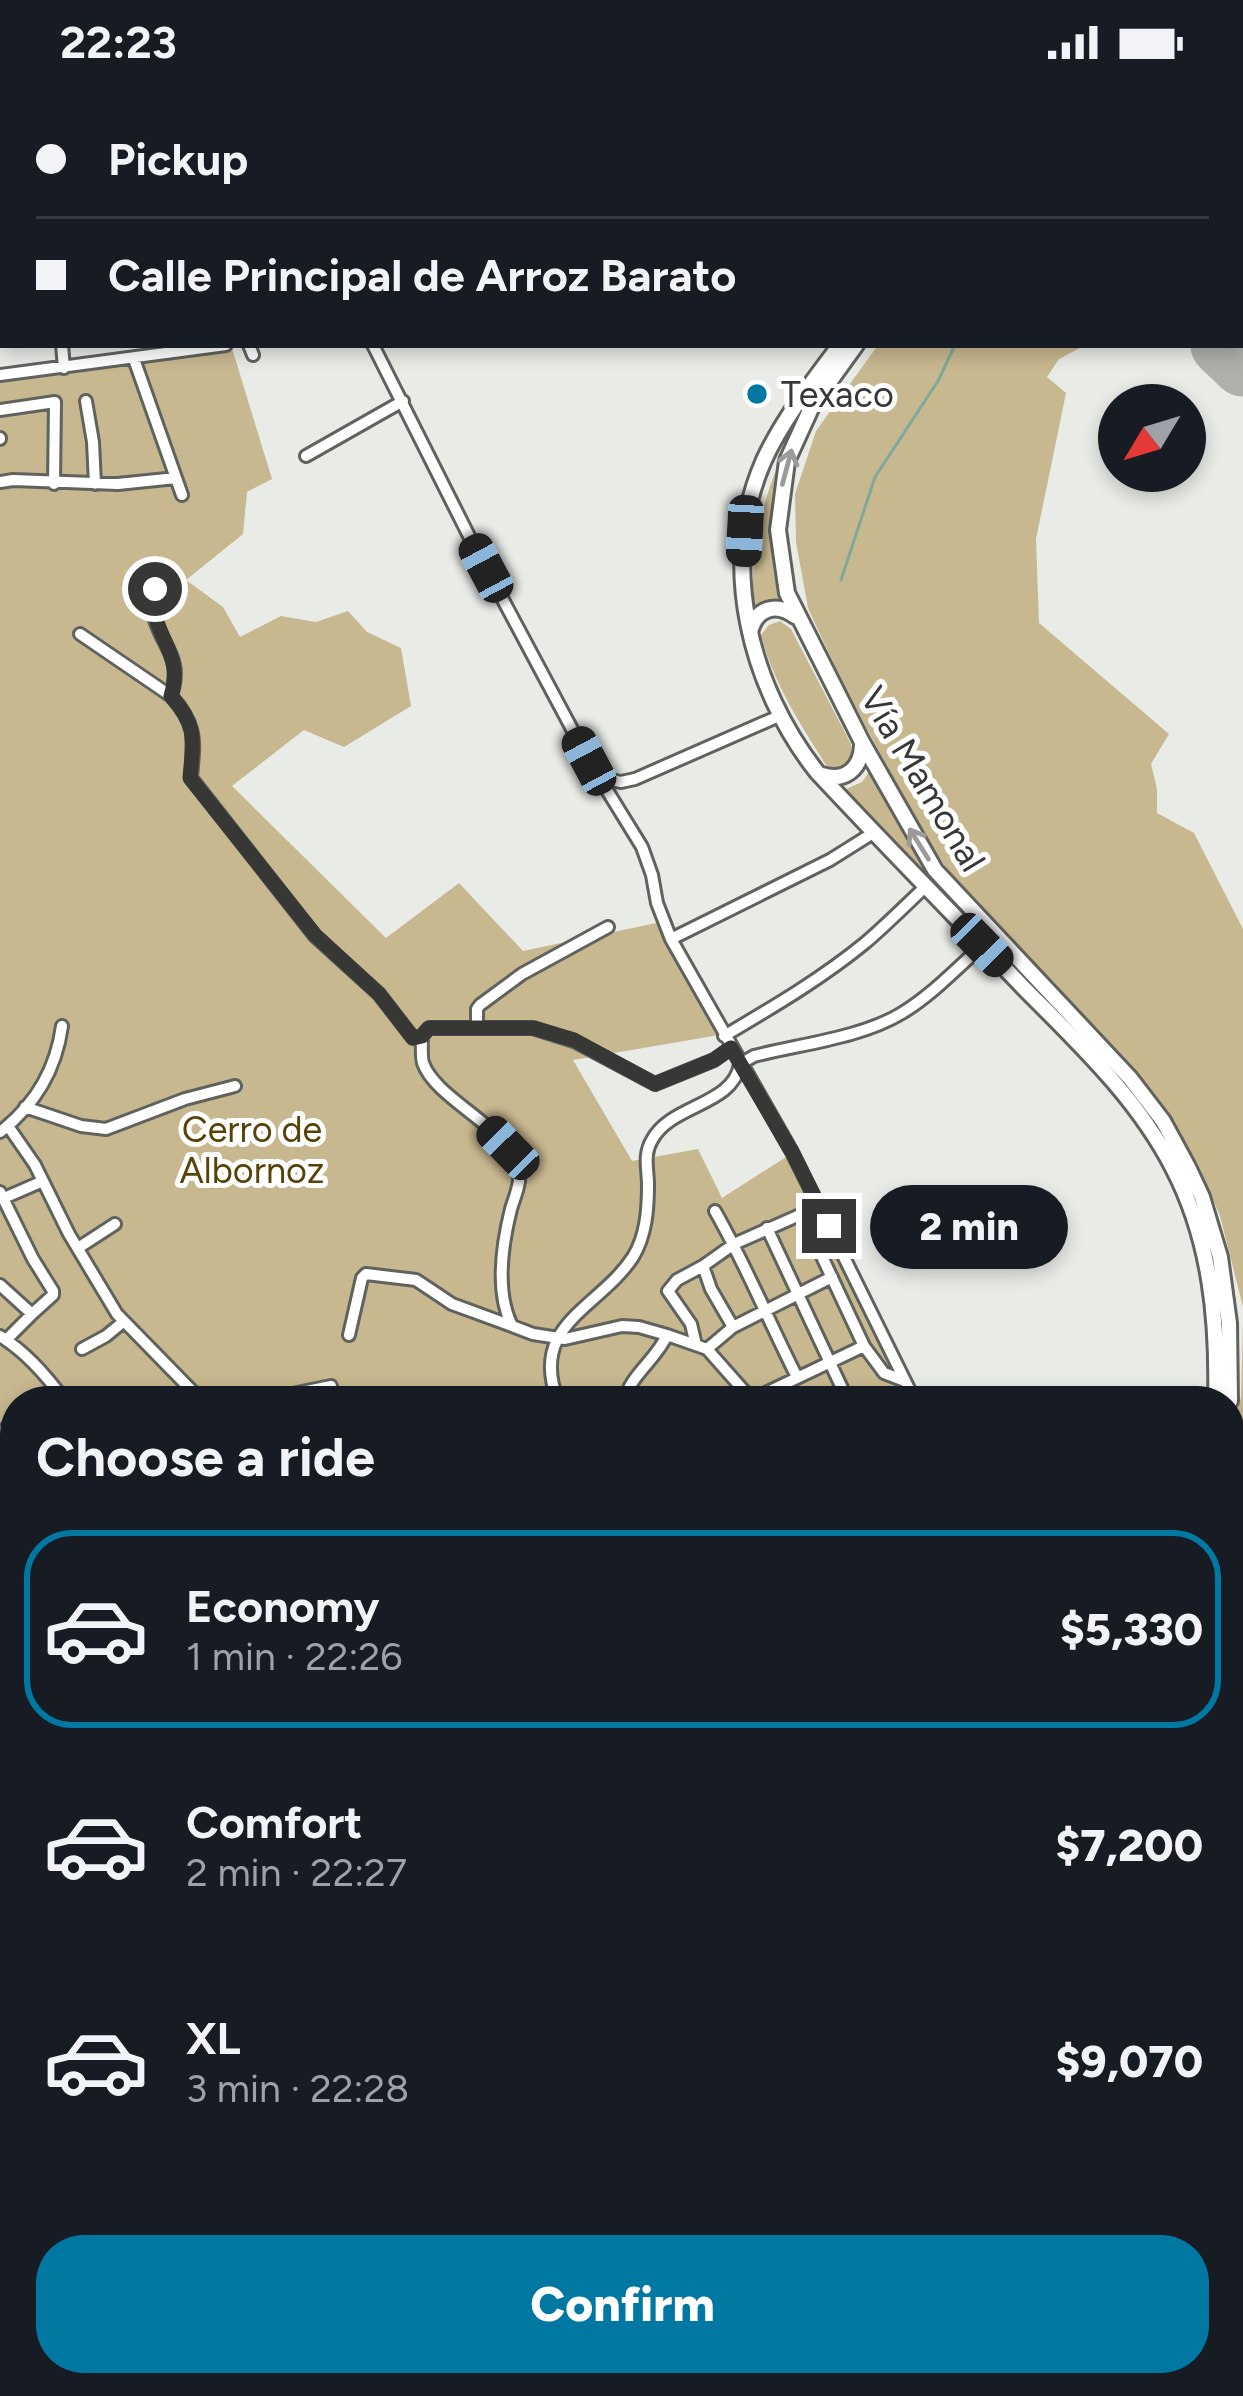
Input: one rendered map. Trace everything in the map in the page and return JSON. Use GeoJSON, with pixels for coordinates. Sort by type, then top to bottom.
{"type":"FeatureCollection","features":[{"type":"Feature","properties":{"kind":"main road","name":"Vía Mamonal"},"geometry":{"type":"LineString","coordinates":[[838,348],[796,405],[764,461],[745,531],[744,587],[762,675],[779,716],[817,772],[1119,1086],[1142,1116],[1175,1171],[1198,1231],[1216,1322],[1216,1386]]}},
{"type":"Feature","properties":{"kind":"main road","name":"Vía Mamonal"},"geometry":{"type":"LineString","coordinates":[[854,348],[812,406],[787,460],[778,530],[787,593],[862,742],[935,870],[1130,1078],[1173,1139],[1202,1197],[1220,1257],[1229,1323],[1230,1386]]}},
{"type":"Feature","properties":{"kind":"main road"},"geometry":{"type":"LineString","coordinates":[[750,632],[756,616],[771,608],[787,610],[800,622]]}},
{"type":"Feature","properties":{"kind":"main road"},"geometry":{"type":"LineString","coordinates":[[817,772],[832,778],[847,775],[861,758],[862,742]]}},
{"type":"Feature","properties":{"kind":"street"},"geometry":{"type":"LineString","coordinates":[[62,348],[64,368]]}},
{"type":"Feature","properties":{"kind":"street"},"geometry":{"type":"LineString","coordinates":[[0,375],[205,348]]}},
{"type":"Feature","properties":{"kind":"street"},"geometry":{"type":"LineString","coordinates":[[375,348],[480,556],[649,863],[671,939],[792,1152],[908,1386]]}},
{"type":"Feature","properties":{"kind":"street"},"geometry":{"type":"LineString","coordinates":[[134,359],[182,495]]}},
{"type":"Feature","properties":{"kind":"street"},"geometry":{"type":"LineString","coordinates":[[86,401],[95,484]]}},
{"type":"Feature","properties":{"kind":"street"},"geometry":{"type":"LineString","coordinates":[[306,456],[404,401]]}},
{"type":"Feature","properties":{"kind":"street"},"geometry":{"type":"LineString","coordinates":[[0,410],[55,402],[54,484]]}},
{"type":"Feature","properties":{"kind":"street"},"geometry":{"type":"LineString","coordinates":[[0,482],[95,484],[176,478]]}},
{"type":"Feature","properties":{"kind":"street"},"geometry":{"type":"LineString","coordinates":[[155,565],[152,606],[176,668],[171,696]]}},
{"type":"Feature","properties":{"kind":"street"},"geometry":{"type":"LineString","coordinates":[[80,634],[181,707],[195,743],[190,778],[315,935],[379,994],[413,1038],[429,1028],[533,1028],[574,1040],[655,1084],[731,1048]]}},
{"type":"Feature","properties":{"kind":"street"},"geometry":{"type":"LineString","coordinates":[[600,778],[635,779],[779,716]]}},
{"type":"Feature","properties":{"kind":"street"},"geometry":{"type":"LineString","coordinates":[[671,939],[830,860],[873,832]]}},
{"type":"Feature","properties":{"kind":"street"},"geometry":{"type":"LineString","coordinates":[[724,1036],[833,967],[926,886]]}},
{"type":"Feature","properties":{"kind":"street"},"geometry":{"type":"LineString","coordinates":[[477,1028],[480,1004],[522,974],[608,927]]}},
{"type":"Feature","properties":{"kind":"street"},"geometry":{"type":"LineString","coordinates":[[553,1386],[550,1359],[572,1316],[615,1282],[642,1240],[648,1196],[645,1162],[652,1140],[672,1120],[730,1087],[740,1064],[898,1016],[982,945]]}},
{"type":"Feature","properties":{"kind":"street"},"geometry":{"type":"LineString","coordinates":[[62,1026],[56,1061],[44,1083],[4,1129],[43,1180],[123,1322],[188,1386]]}},
{"type":"Feature","properties":{"kind":"street"},"geometry":{"type":"LineString","coordinates":[[422,1036],[423,1064],[446,1094],[508,1148],[520,1173],[504,1245],[503,1304],[512,1326]]}},
{"type":"Feature","properties":{"kind":"street"},"geometry":{"type":"LineString","coordinates":[[25,1107],[81,1126],[106,1129],[235,1086]]}},
{"type":"Feature","properties":{"kind":"street"},"geometry":{"type":"LineString","coordinates":[[43,1180],[2,1195],[53,1295],[3,1338],[54,1386]]}},
{"type":"Feature","properties":{"kind":"street"},"geometry":{"type":"LineString","coordinates":[[716,1211],[797,1377]]}},
{"type":"Feature","properties":{"kind":"street"},"geometry":{"type":"LineString","coordinates":[[740,1386],[702,1347],[668,1291],[677,1280],[734,1244],[802,1214],[864,1346],[884,1373],[905,1381]]}},
{"type":"Feature","properties":{"kind":"street"},"geometry":{"type":"LineString","coordinates":[[78,1248],[115,1224]]}},
{"type":"Feature","properties":{"kind":"street"},"geometry":{"type":"LineString","coordinates":[[767,1228],[841,1386]]}},
{"type":"Feature","properties":{"kind":"street"},"geometry":{"type":"LineString","coordinates":[[703,1265],[733,1327]]}},
{"type":"Feature","properties":{"kind":"street"},"geometry":{"type":"LineString","coordinates":[[349,1335],[366,1274],[416,1280],[452,1304],[533,1334],[559,1338],[638,1327],[702,1347]]}},
{"type":"Feature","properties":{"kind":"street"},"geometry":{"type":"LineString","coordinates":[[702,1347],[763,1310],[832,1277]]}},
{"type":"Feature","properties":{"kind":"street"},"geometry":{"type":"LineString","coordinates":[[0,1286],[32,1314]]}},
{"type":"Feature","properties":{"kind":"street"},"geometry":{"type":"LineString","coordinates":[[82,1349],[123,1322]]}},
{"type":"Feature","properties":{"kind":"street"},"geometry":{"type":"LineString","coordinates":[[628,1386],[660,1351],[668,1335]]}},
{"type":"Feature","properties":{"kind":"street"},"geometry":{"type":"LineString","coordinates":[[780,1386],[864,1346]]}},
{"type":"Feature","properties":{"kind":"green space","name":"Cerro de Albornoz"},"geometry":{"type":"Polygon","coordinates":[[[232,348],[272,479],[247,492],[243,534],[186,580],[223,607],[240,637],[281,616],[316,622],[348,611],[367,632],[401,648],[411,706],[344,747],[304,730],[232,786],[386,938],[459,883],[523,951],[666,921],[725,1034],[573,1060],[632,1161],[698,1149],[722,1198],[797,1150],[909,1386],[0,1386],[0,379],[232,348]]]}},
{"type":"Feature","properties":{"kind":"green space"},"geometry":{"type":"Polygon","coordinates":[[[876,348],[1080,348],[1059,359],[1047,377],[1066,393],[1036,539],[1039,623],[1169,734],[1151,764],[1157,813],[1194,833],[1243,929],[1243,1307],[1220,1216],[1198,1164],[1169,1116],[1106,1040],[959,886],[926,839],[844,686],[808,608],[796,542],[795,494],[816,431],[876,348]]]}},
{"type":"Feature","properties":{"kind":"green space"},"geometry":{"type":"Polygon","coordinates":[[[804,406],[779,481],[788,602],[765,601],[753,611],[755,553],[764,505],[804,406]]]}},
{"type":"Feature","properties":{"kind":"green space"},"geometry":{"type":"Polygon","coordinates":[[[780,621],[791,629],[851,744],[851,764],[837,772],[828,768],[798,720],[767,653],[761,635],[780,621]]]}},
{"type":"Feature","properties":{"kind":"green space"},"geometry":{"type":"Polygon","coordinates":[[[871,769],[932,883],[844,790],[862,782],[871,769]]]}},
{"type":"Feature","properties":{"kind":"waterway"},"geometry":{"type":"LineString","coordinates":[[841,580],[875,477],[938,381],[954,348]]}},
{"type":"Feature","properties":{"kind":"runway"},"geometry":{"type":"LineString","coordinates":[[1225,348],[1243,365]]}},
{"type":"Feature","properties":{"kind":"place","name":"Texaco"},"geometry":{"type":"Point","coordinates":[757,394]}},
{"type":"Feature","properties":{"kind":"route"},"geometry":{"type":"LineString","coordinates":[[155,589],[155,620],[176,668],[171,696],[193,729],[190,778],[315,935],[379,994],[413,1038],[429,1028],[533,1028],[574,1040],[655,1084],[731,1048],[829,1226]]}}]}
